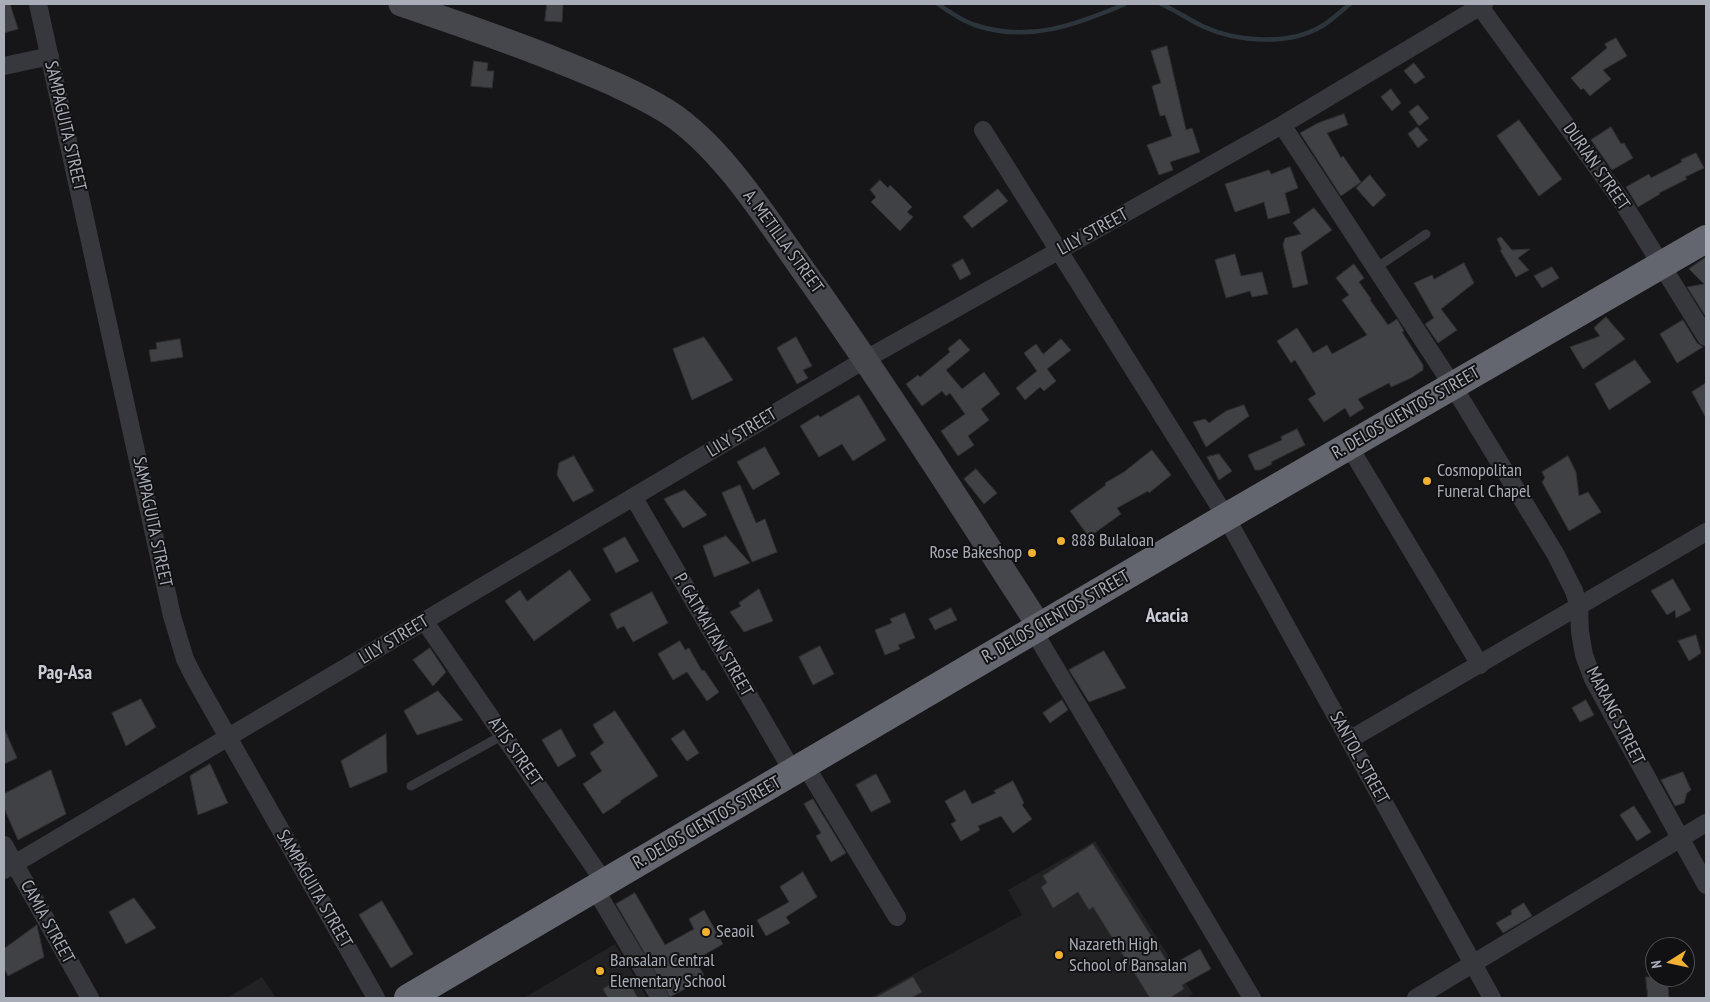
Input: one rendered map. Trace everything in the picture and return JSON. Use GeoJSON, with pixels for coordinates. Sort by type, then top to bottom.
{"type":"FeatureCollection","features":[{"type":"Feature","properties":{"kind":"highway","name":"R. DELOS CIENTOS STREET"},"geometry":{"type":"LineString","coordinates":[[408,998],[1226,517],[1706,239]]}},
{"type":"Feature","properties":{"kind":"main road","name":"A. METILLA STREET"},"geometry":{"type":"LineString","coordinates":[[401,4],[518,45],[611,81],[669,113],[696,136],[731,171],[866,359],[1037,629]]}},
{"type":"Feature","properties":{"kind":"street","name":"SAMPAGUITA STREET"},"geometry":{"type":"LineString","coordinates":[[38,4],[172,616],[185,659],[376,998]]}},
{"type":"Feature","properties":{"kind":"street","name":"LILY STREET"},"geometry":{"type":"LineString","coordinates":[[9,866],[425,622],[866,359],[1282,124],[1481,5]]}},
{"type":"Feature","properties":{"kind":"street","name":"DURIAN STREET"},"geometry":{"type":"LineString","coordinates":[[1481,5],[1623,203],[1706,337]]}},
{"type":"Feature","properties":{"kind":"street"},"geometry":{"type":"LineString","coordinates":[[4,66],[50,56]]}},
{"type":"Feature","properties":{"kind":"street","name":"MARANG STREET"},"geometry":{"type":"LineString","coordinates":[[1282,124],[1452,386],[1556,556],[1574,591],[1579,608],[1580,632],[1584,655],[1593,679],[1706,885]]}},
{"type":"Feature","properties":{"kind":"street","name":"SANTOL STREET"},"geometry":{"type":"LineString","coordinates":[[983,130],[1226,517],[1492,998]]}},
{"type":"Feature","properties":{"kind":"street"},"geometry":{"type":"LineString","coordinates":[[1349,446],[1480,665]]}},
{"type":"Feature","properties":{"kind":"street","name":"P. GATMAITAN STREET"},"geometry":{"type":"LineString","coordinates":[[634,498],[799,768],[897,918]]}},
{"type":"Feature","properties":{"kind":"street"},"geometry":{"type":"LineString","coordinates":[[1349,740],[1579,608],[1706,532]]}},
{"type":"Feature","properties":{"kind":"street","name":"ATIS STREET"},"geometry":{"type":"LineString","coordinates":[[425,622],[503,735],[600,886],[660,998]]}},
{"type":"Feature","properties":{"kind":"street"},"geometry":{"type":"LineString","coordinates":[[1037,629],[1252,998]]}},
{"type":"Feature","properties":{"kind":"street"},"geometry":{"type":"LineString","coordinates":[[1416,998],[1706,823]]}},
{"type":"Feature","properties":{"kind":"street","name":"CAMIA STREET"},"geometry":{"type":"LineString","coordinates":[[4,845],[9,866],[90,998]]}},
{"type":"Feature","properties":{"kind":"lane"},"geometry":{"type":"LineString","coordinates":[[1376,268],[1426,234]]}},
{"type":"Feature","properties":{"kind":"lane"},"geometry":{"type":"LineString","coordinates":[[411,786],[503,735]]}},
{"type":"Feature","properties":{"kind":"shaded area","name":"Nazareth High School of Bansalan"},"geometry":{"type":"Polygon","coordinates":[[[1095,841],[1193,994],[1187,998],[870,998],[1022,915],[1008,890],[1095,841]]]}},
{"type":"Feature","properties":{"kind":"shaded area","name":"Bansalan Central Elementary School"},"geometry":{"type":"Polygon","coordinates":[[[615,944],[647,998],[524,998],[615,944]]]}},
{"type":"Feature","properties":{"kind":"shaded area"},"geometry":{"type":"Polygon","coordinates":[[[262,977],[276,998],[227,998],[262,977]]]}},
{"type":"Feature","properties":{"kind":"building"},"geometry":{"type":"Polygon","coordinates":[[[4,4],[10,4],[18,29],[4,33],[4,4]]]}},
{"type":"Feature","properties":{"kind":"building"},"geometry":{"type":"Polygon","coordinates":[[[547,4],[563,4],[562,22],[545,21],[547,4]]]}},
{"type":"Feature","properties":{"kind":"building"},"geometry":{"type":"Polygon","coordinates":[[[1616,38],[1627,56],[1603,70],[1611,79],[1590,96],[1583,88],[1581,90],[1571,78],[1607,48],[1605,44],[1616,38]]]}},
{"type":"Feature","properties":{"kind":"building"},"geometry":{"type":"Polygon","coordinates":[[[1167,46],[1186,130],[1192,128],[1200,152],[1170,162],[1173,170],[1159,175],[1147,145],[1172,136],[1165,115],[1160,116],[1152,86],[1161,83],[1151,51],[1167,46]]]}},
{"type":"Feature","properties":{"kind":"building"},"geometry":{"type":"Polygon","coordinates":[[[474,61],[488,63],[487,71],[494,71],[492,88],[471,86],[474,61]]]}},
{"type":"Feature","properties":{"kind":"building"},"geometry":{"type":"Polygon","coordinates":[[[1414,63],[1425,77],[1415,84],[1404,71],[1414,63]]]}},
{"type":"Feature","properties":{"kind":"building"},"geometry":{"type":"Polygon","coordinates":[[[1391,89],[1401,103],[1392,111],[1381,97],[1391,89]]]}},
{"type":"Feature","properties":{"kind":"building"},"geometry":{"type":"Polygon","coordinates":[[[1418,105],[1429,118],[1419,126],[1409,112],[1418,105]]]}},
{"type":"Feature","properties":{"kind":"building"},"geometry":{"type":"Polygon","coordinates":[[[1344,114],[1348,125],[1327,133],[1341,158],[1343,156],[1361,182],[1341,196],[1300,133],[1318,123],[1344,114]]]}},
{"type":"Feature","properties":{"kind":"building"},"geometry":{"type":"Polygon","coordinates":[[[1519,120],[1562,179],[1539,196],[1497,136],[1519,120]]]}},
{"type":"Feature","properties":{"kind":"building"},"geometry":{"type":"Polygon","coordinates":[[[1417,127],[1428,140],[1418,148],[1408,134],[1417,127]]]}},
{"type":"Feature","properties":{"kind":"building"},"geometry":{"type":"Polygon","coordinates":[[[1611,127],[1621,144],[1624,143],[1633,158],[1612,170],[1591,140],[1611,127]]]}},
{"type":"Feature","properties":{"kind":"building"},"geometry":{"type":"Polygon","coordinates":[[[1696,153],[1704,168],[1685,177],[1687,179],[1659,193],[1638,207],[1626,187],[1649,174],[1651,178],[1696,153]]]}},
{"type":"Feature","properties":{"kind":"building"},"geometry":{"type":"Polygon","coordinates":[[[1290,167],[1298,188],[1285,193],[1290,213],[1268,219],[1264,202],[1235,212],[1225,184],[1269,170],[1271,174],[1290,167]]]}},
{"type":"Feature","properties":{"kind":"building"},"geometry":{"type":"Polygon","coordinates":[[[1370,175],[1386,195],[1373,207],[1356,188],[1370,175]]]}},
{"type":"Feature","properties":{"kind":"building"},"geometry":{"type":"Polygon","coordinates":[[[880,180],[888,188],[890,185],[912,207],[907,212],[913,217],[900,231],[871,202],[876,197],[870,190],[880,180]]]}},
{"type":"Feature","properties":{"kind":"building"},"geometry":{"type":"Polygon","coordinates":[[[998,189],[1008,201],[972,228],[963,217],[998,189]]]}},
{"type":"Feature","properties":{"kind":"building"},"geometry":{"type":"Polygon","coordinates":[[[1314,208],[1332,230],[1301,252],[1308,284],[1293,288],[1283,245],[1285,238],[1301,234],[1293,223],[1314,208]]]}},
{"type":"Feature","properties":{"kind":"building"},"geometry":{"type":"Polygon","coordinates":[[[1501,237],[1512,250],[1530,249],[1518,258],[1529,270],[1516,277],[1500,250],[1502,250],[1497,239],[1501,237]]]}},
{"type":"Feature","properties":{"kind":"building"},"geometry":{"type":"Polygon","coordinates":[[[1235,254],[1241,276],[1262,272],[1268,294],[1252,297],[1250,291],[1226,298],[1215,260],[1235,254]]]}},
{"type":"Feature","properties":{"kind":"building"},"geometry":{"type":"Polygon","coordinates":[[[1706,257],[1706,317],[1687,287],[1704,284],[1689,269],[1706,257]]]}},
{"type":"Feature","properties":{"kind":"building"},"geometry":{"type":"Polygon","coordinates":[[[963,259],[971,274],[960,280],[952,265],[963,259]]]}},
{"type":"Feature","properties":{"kind":"building"},"geometry":{"type":"Polygon","coordinates":[[[1464,263],[1474,283],[1441,309],[1457,330],[1438,343],[1425,324],[1434,318],[1414,283],[1432,275],[1434,279],[1464,263]]]}},
{"type":"Feature","properties":{"kind":"building"},"geometry":{"type":"Polygon","coordinates":[[[1354,264],[1364,278],[1359,282],[1370,300],[1388,325],[1397,319],[1404,331],[1402,332],[1423,365],[1423,370],[1391,387],[1389,383],[1358,399],[1364,408],[1350,417],[1345,408],[1324,422],[1308,399],[1316,394],[1295,360],[1291,363],[1277,341],[1297,328],[1313,353],[1327,345],[1332,354],[1367,335],[1342,300],[1349,295],[1336,278],[1354,264]]]}},
{"type":"Feature","properties":{"kind":"building"},"geometry":{"type":"Polygon","coordinates":[[[1552,267],[1559,278],[1542,288],[1534,276],[1552,267]]]}},
{"type":"Feature","properties":{"kind":"building"},"geometry":{"type":"Polygon","coordinates":[[[1606,317],[1625,339],[1583,369],[1570,347],[1600,336],[1594,328],[1606,317]]]}},
{"type":"Feature","properties":{"kind":"building"},"geometry":{"type":"Polygon","coordinates":[[[1683,320],[1697,343],[1703,347],[1677,363],[1660,334],[1683,320]]]}},
{"type":"Feature","properties":{"kind":"building"},"geometry":{"type":"Polygon","coordinates":[[[704,337],[733,380],[692,400],[673,349],[704,337]]]}},
{"type":"Feature","properties":{"kind":"building"},"geometry":{"type":"Polygon","coordinates":[[[796,337],[812,366],[803,370],[808,378],[797,384],[777,348],[796,337]]]}},
{"type":"Feature","properties":{"kind":"building"},"geometry":{"type":"Polygon","coordinates":[[[180,339],[183,357],[151,362],[149,350],[157,349],[156,343],[180,339]]]}},
{"type":"Feature","properties":{"kind":"building"},"geometry":{"type":"Polygon","coordinates":[[[960,339],[970,350],[946,370],[962,389],[984,372],[1000,394],[981,409],[989,420],[968,436],[974,445],[958,456],[941,431],[965,414],[950,393],[946,396],[942,391],[922,406],[906,384],[918,375],[920,377],[950,352],[948,349],[960,339]]]}},
{"type":"Feature","properties":{"kind":"building"},"geometry":{"type":"Polygon","coordinates":[[[1061,339],[1071,350],[1047,369],[1056,381],[1044,391],[1040,387],[1025,400],[1016,388],[1037,371],[1024,353],[1036,344],[1043,354],[1061,339]]]}},
{"type":"Feature","properties":{"kind":"building"},"geometry":{"type":"Polygon","coordinates":[[[1635,360],[1651,382],[1609,410],[1595,384],[1635,360]]]}},
{"type":"Feature","properties":{"kind":"building"},"geometry":{"type":"Polygon","coordinates":[[[1706,383],[1706,418],[1692,392],[1706,383]]]}},
{"type":"Feature","properties":{"kind":"building"},"geometry":{"type":"Polygon","coordinates":[[[859,395],[886,440],[853,461],[842,444],[819,457],[800,426],[859,395]]]}},
{"type":"Feature","properties":{"kind":"building"},"geometry":{"type":"Polygon","coordinates":[[[1244,405],[1249,416],[1206,447],[1193,422],[1205,419],[1209,423],[1226,411],[1244,405]]]}},
{"type":"Feature","properties":{"kind":"building"},"geometry":{"type":"Polygon","coordinates":[[[1297,429],[1305,445],[1271,462],[1272,464],[1260,470],[1255,470],[1248,455],[1282,440],[1281,437],[1297,429]]]}},
{"type":"Feature","properties":{"kind":"building"},"geometry":{"type":"Polygon","coordinates":[[[765,447],[780,474],[753,490],[737,462],[765,447]]]}},
{"type":"Feature","properties":{"kind":"building"},"geometry":{"type":"Polygon","coordinates":[[[1152,450],[1171,475],[1149,493],[1148,491],[1117,508],[1121,514],[1089,537],[1070,511],[1106,485],[1105,483],[1124,472],[1152,450]]]}},
{"type":"Feature","properties":{"kind":"building"},"geometry":{"type":"Polygon","coordinates":[[[1219,454],[1232,471],[1219,480],[1207,457],[1219,454]]]}},
{"type":"Feature","properties":{"kind":"building"},"geometry":{"type":"Polygon","coordinates":[[[574,456],[594,491],[573,502],[557,475],[559,463],[574,456]]]}},
{"type":"Feature","properties":{"kind":"building"},"geometry":{"type":"Polygon","coordinates":[[[1568,456],[1576,472],[1579,496],[1588,492],[1601,512],[1569,531],[1542,482],[1545,478],[1542,472],[1568,456]]]}},
{"type":"Feature","properties":{"kind":"building"},"geometry":{"type":"Polygon","coordinates":[[[976,469],[997,493],[984,504],[964,479],[976,469]]]}},
{"type":"Feature","properties":{"kind":"building"},"geometry":{"type":"Polygon","coordinates":[[[740,485],[756,523],[765,519],[777,552],[752,562],[722,493],[740,485]]]}},
{"type":"Feature","properties":{"kind":"building"},"geometry":{"type":"Polygon","coordinates":[[[685,490],[707,515],[683,528],[664,499],[685,490]]]}},
{"type":"Feature","properties":{"kind":"building"},"geometry":{"type":"Polygon","coordinates":[[[726,536],[750,563],[714,577],[703,546],[726,536]]]}},
{"type":"Feature","properties":{"kind":"building"},"geometry":{"type":"Polygon","coordinates":[[[625,537],[639,561],[616,573],[603,549],[625,537]]]}},
{"type":"Feature","properties":{"kind":"building"},"geometry":{"type":"Polygon","coordinates":[[[570,570],[591,600],[534,641],[505,601],[520,590],[527,601],[570,570]]]}},
{"type":"Feature","properties":{"kind":"building"},"geometry":{"type":"Polygon","coordinates":[[[1673,579],[1691,610],[1676,618],[1675,610],[1667,615],[1651,591],[1673,579]]]}},
{"type":"Feature","properties":{"kind":"building"},"geometry":{"type":"Polygon","coordinates":[[[759,589],[773,621],[744,632],[730,612],[741,606],[739,603],[759,589]]]}},
{"type":"Feature","properties":{"kind":"building"},"geometry":{"type":"Polygon","coordinates":[[[652,592],[668,623],[633,642],[624,626],[617,629],[610,614],[652,592]]]}},
{"type":"Feature","properties":{"kind":"building"},"geometry":{"type":"Polygon","coordinates":[[[951,608],[957,620],[935,630],[929,619],[951,608]]]}},
{"type":"Feature","properties":{"kind":"building"},"geometry":{"type":"Polygon","coordinates":[[[905,613],[915,638],[898,645],[900,649],[885,655],[875,630],[892,623],[890,619],[905,613]]]}},
{"type":"Feature","properties":{"kind":"building"},"geometry":{"type":"Polygon","coordinates":[[[1696,635],[1701,653],[1689,661],[1678,641],[1696,635]]]}},
{"type":"Feature","properties":{"kind":"building"},"geometry":{"type":"Polygon","coordinates":[[[680,641],[685,650],[689,648],[702,671],[704,670],[719,692],[707,701],[687,672],[673,680],[658,654],[680,641]]]}},
{"type":"Feature","properties":{"kind":"building"},"geometry":{"type":"Polygon","coordinates":[[[820,646],[834,674],[813,685],[799,657],[820,646]]]}},
{"type":"Feature","properties":{"kind":"building"},"geometry":{"type":"Polygon","coordinates":[[[430,648],[446,672],[433,686],[413,660],[430,648]]]}},
{"type":"Feature","properties":{"kind":"building"},"geometry":{"type":"Polygon","coordinates":[[[1104,651],[1126,688],[1089,702],[1069,670],[1104,651]]]}},
{"type":"Feature","properties":{"kind":"building"},"geometry":{"type":"Polygon","coordinates":[[[438,691],[463,720],[417,735],[404,711],[438,691]]]}},
{"type":"Feature","properties":{"kind":"building"},"geometry":{"type":"Polygon","coordinates":[[[141,699],[156,727],[126,746],[112,713],[141,699]]]}},
{"type":"Feature","properties":{"kind":"building"},"geometry":{"type":"Polygon","coordinates":[[[1062,700],[1068,710],[1050,723],[1043,713],[1062,700]]]}},
{"type":"Feature","properties":{"kind":"building"},"geometry":{"type":"Polygon","coordinates":[[[1586,700],[1594,715],[1580,722],[1572,708],[1586,700]]]}},
{"type":"Feature","properties":{"kind":"building"},"geometry":{"type":"Polygon","coordinates":[[[615,711],[658,776],[603,814],[583,784],[602,771],[590,753],[604,743],[593,725],[615,711]]]}},
{"type":"Feature","properties":{"kind":"building"},"geometry":{"type":"Polygon","coordinates":[[[4,728],[17,758],[4,764],[4,728]]]}},
{"type":"Feature","properties":{"kind":"building"},"geometry":{"type":"Polygon","coordinates":[[[561,729],[576,756],[558,767],[542,740],[561,729]]]}},
{"type":"Feature","properties":{"kind":"building"},"geometry":{"type":"Polygon","coordinates":[[[684,730],[699,753],[687,761],[671,739],[684,730]]]}},
{"type":"Feature","properties":{"kind":"building"},"geometry":{"type":"Polygon","coordinates":[[[386,734],[387,772],[350,788],[341,761],[386,734]]]}},
{"type":"Feature","properties":{"kind":"building"},"geometry":{"type":"Polygon","coordinates":[[[210,764],[228,803],[198,815],[190,776],[210,764]]]}},
{"type":"Feature","properties":{"kind":"building"},"geometry":{"type":"Polygon","coordinates":[[[51,770],[66,814],[18,840],[4,808],[4,794],[51,770]]]}},
{"type":"Feature","properties":{"kind":"building"},"geometry":{"type":"Polygon","coordinates":[[[1683,772],[1691,790],[1687,793],[1684,803],[1675,806],[1661,780],[1683,772]]]}},
{"type":"Feature","properties":{"kind":"building"},"geometry":{"type":"Polygon","coordinates":[[[876,774],[891,802],[871,812],[856,785],[876,774]]]}},
{"type":"Feature","properties":{"kind":"building"},"geometry":{"type":"Polygon","coordinates":[[[1013,781],[1024,803],[1022,805],[1032,819],[1013,833],[1001,816],[978,826],[980,830],[961,841],[951,824],[956,821],[945,801],[965,790],[972,804],[996,793],[994,791],[1013,781]]]}},
{"type":"Feature","properties":{"kind":"building"},"geometry":{"type":"Polygon","coordinates":[[[813,799],[846,853],[831,862],[816,836],[821,833],[804,804],[813,799]]]}},
{"type":"Feature","properties":{"kind":"building"},"geometry":{"type":"Polygon","coordinates":[[[1634,806],[1651,832],[1637,841],[1620,815],[1634,806]]]}},
{"type":"Feature","properties":{"kind":"building"},"geometry":{"type":"Polygon","coordinates":[[[1093,844],[1170,966],[1200,949],[1211,969],[1182,985],[1184,989],[1170,998],[1150,998],[1093,907],[1089,910],[1078,892],[1053,908],[1041,887],[1047,883],[1043,876],[1093,844]]]}},
{"type":"Feature","properties":{"kind":"building"},"geometry":{"type":"Polygon","coordinates":[[[803,872],[817,897],[786,917],[790,923],[766,936],[757,920],[789,902],[780,887],[803,872]]]}},
{"type":"Feature","properties":{"kind":"building"},"geometry":{"type":"Polygon","coordinates":[[[635,893],[665,945],[694,929],[689,919],[704,910],[723,944],[695,960],[704,975],[691,982],[692,985],[670,997],[616,904],[635,893]]]}},
{"type":"Feature","properties":{"kind":"building"},"geometry":{"type":"Polygon","coordinates":[[[134,898],[156,928],[126,944],[109,912],[134,898]]]}},
{"type":"Feature","properties":{"kind":"building"},"geometry":{"type":"Polygon","coordinates":[[[382,901],[413,954],[391,968],[359,915],[382,901]]]}},
{"type":"Feature","properties":{"kind":"building"},"geometry":{"type":"Polygon","coordinates":[[[1524,903],[1532,916],[1503,933],[1496,923],[1512,914],[1511,911],[1524,903]]]}},
{"type":"Feature","properties":{"kind":"building"},"geometry":{"type":"Polygon","coordinates":[[[37,925],[44,957],[8,976],[4,968],[4,949],[37,925]]]}},
{"type":"Feature","properties":{"kind":"building"},"geometry":{"type":"Polygon","coordinates":[[[625,976],[638,998],[608,998],[603,989],[625,976]]]}},
{"type":"Feature","properties":{"kind":"building"},"geometry":{"type":"Polygon","coordinates":[[[913,977],[922,992],[911,998],[875,998],[913,977]]]}},
{"type":"Feature","properties":{"kind":"building"},"geometry":{"type":"Polygon","coordinates":[[[1647,987],[1668,987],[1669,998],[1648,998],[1647,987]]]}},
{"type":"Feature","properties":{"kind":"waterway"},"geometry":{"type":"LineString","coordinates":[[938,4],[955,16],[970,23],[995,30],[1014,32],[1033,32],[1070,25],[1125,4]]}},
{"type":"Feature","properties":{"kind":"waterway"},"geometry":{"type":"LineString","coordinates":[[1161,4],[1202,26],[1230,36],[1262,40],[1294,37],[1309,32],[1326,24],[1350,4]]}},
{"type":"Feature","properties":{"kind":"place","name":"Cosmopolitan Funeral Chapel"},"geometry":{"type":"Point","coordinates":[1427,481]}},
{"type":"Feature","properties":{"kind":"place","name":"888 Bulaloan"},"geometry":{"type":"Point","coordinates":[1061,541]}},
{"type":"Feature","properties":{"kind":"place","name":"Rose Bakeshop"},"geometry":{"type":"Point","coordinates":[1032,553]}},
{"type":"Feature","properties":{"kind":"place","name":"Seaoil"},"geometry":{"type":"Point","coordinates":[706,932]}},
{"type":"Feature","properties":{"kind":"place","name":"Nazareth High School of Bansalan"},"geometry":{"type":"Point","coordinates":[1059,955]}},
{"type":"Feature","properties":{"kind":"place","name":"Bansalan Central Elementary School"},"geometry":{"type":"Point","coordinates":[600,971]}},
{"type":"Feature","properties":{"kind":"district","name":"Acacia"},"geometry":{"type":"Point","coordinates":[1167,617]}},
{"type":"Feature","properties":{"kind":"district","name":"Pag-Asa"},"geometry":{"type":"Point","coordinates":[65,674]}}]}
